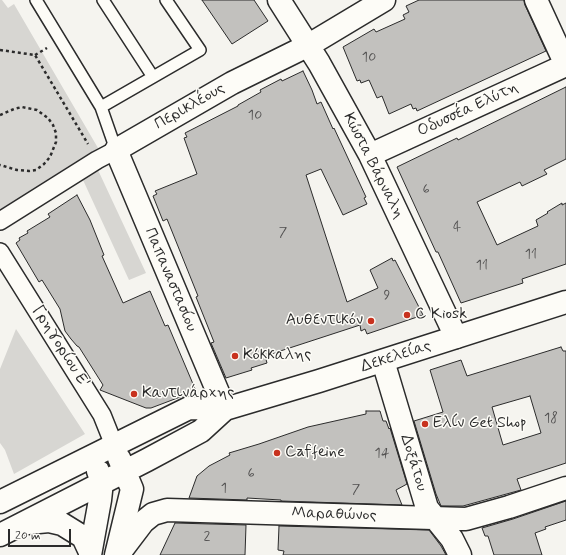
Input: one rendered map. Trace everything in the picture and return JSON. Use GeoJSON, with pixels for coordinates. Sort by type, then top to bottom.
{"type":"FeatureCollection","features":[{"type":"Feature","properties":{"kind":"street","name":"Κώστα Βάρναλη"},"geometry":{"type":"LineString","coordinates":[[279,0],[309,45],[370,155],[456,337]]}},
{"type":"Feature","properties":{"kind":"street","name":"Περικλέους"},"geometry":{"type":"LineString","coordinates":[[0,221],[97,160],[232,83],[309,45],[384,0]]}},
{"type":"Feature","properties":{"kind":"street"},"geometry":{"type":"LineString","coordinates":[[536,0],[566,65]]}},
{"type":"Feature","properties":{"kind":"street","name":"Οδυσσέα Ελύτη"},"geometry":{"type":"LineString","coordinates":[[370,155],[566,65]]}},
{"type":"Feature","properties":{"kind":"street","name":"Παπαναστασίου"},"geometry":{"type":"LineString","coordinates":[[116,150],[225,409]]}},
{"type":"Feature","properties":{"kind":"street","name":"Γρηγορίου Ε'"},"geometry":{"type":"LineString","coordinates":[[0,252],[102,415],[114,445]]}},
{"type":"Feature","properties":{"kind":"street","name":"Δεκελείας"},"geometry":{"type":"LineString","coordinates":[[0,499],[93,457],[189,408],[225,409],[382,362],[566,302]]}},
{"type":"Feature","properties":{"kind":"street","name":"Δοξάτου"},"geometry":{"type":"LineString","coordinates":[[382,362],[427,508],[452,539],[460,555]]}},
{"type":"Feature","properties":{"kind":"street","name":"Δεκελείας"},"geometry":{"type":"LineString","coordinates":[[0,535],[201,431],[225,409]]}},
{"type":"Feature","properties":{"kind":"street"},"geometry":{"type":"LineString","coordinates":[[114,445],[132,489],[117,555]]}},
{"type":"Feature","properties":{"kind":"street"},"geometry":{"type":"LineString","coordinates":[[90,553],[102,482],[93,457]]}},
{"type":"Feature","properties":{"kind":"street","name":"Μαραθώνος"},"geometry":{"type":"LineString","coordinates":[[117,555],[143,522],[153,514],[167,510],[466,519],[566,488]]}},
{"type":"Feature","properties":{"kind":"street"},"geometry":{"type":"LineString","coordinates":[[23,524],[49,521],[62,524],[83,538],[90,553]]}},
{"type":"Feature","properties":{"kind":"lane"},"geometry":{"type":"LineString","coordinates":[[36,0],[101,108],[116,150]]}},
{"type":"Feature","properties":{"kind":"lane"},"geometry":{"type":"LineString","coordinates":[[103,0],[153,77]]}},
{"type":"Feature","properties":{"kind":"lane"},"geometry":{"type":"LineString","coordinates":[[101,108],[200,50],[166,0]]}},
{"type":"Feature","properties":{"kind":"path"},"geometry":{"type":"LineString","coordinates":[[0,50],[36,55],[97,160]]}},
{"type":"Feature","properties":{"kind":"path"},"geometry":{"type":"LineString","coordinates":[[0,115],[22,107],[37,110],[48,118],[53,125],[56,133],[56,142],[50,157],[36,170],[17,170],[0,165]]}},
{"type":"Feature","properties":{"kind":"shaded area"},"geometry":{"type":"Polygon","coordinates":[[[0,0],[2,0],[8,8],[14,4],[98,148],[42,183],[44,188],[0,216],[0,0]]]}},
{"type":"Feature","properties":{"kind":"shaded area"},"geometry":{"type":"Polygon","coordinates":[[[98,170],[146,273],[129,280],[83,180],[98,170]]]}},
{"type":"Feature","properties":{"kind":"shaded area"},"geometry":{"type":"Polygon","coordinates":[[[16,329],[85,434],[14,474],[5,450],[0,443],[0,369],[16,329]]]}},
{"type":"Feature","properties":{"kind":"building"},"geometry":{"type":"Polygon","coordinates":[[[202,0],[254,0],[268,21],[232,44],[202,0]]]}},
{"type":"Feature","properties":{"kind":"building"},"geometry":{"type":"Polygon","coordinates":[[[419,0],[524,0],[546,51],[417,111],[416,108],[413,109],[411,104],[389,114],[382,96],[377,98],[369,80],[361,83],[360,80],[357,81],[343,47],[374,29],[376,32],[405,19],[403,15],[409,12],[406,6],[419,0]]]}},
{"type":"Feature","properties":{"kind":"building"},"geometry":{"type":"Polygon","coordinates":[[[303,71],[317,104],[321,102],[333,129],[334,128],[366,197],[364,198],[367,204],[343,215],[321,169],[306,175],[347,302],[378,288],[370,270],[392,258],[393,261],[395,260],[423,315],[367,334],[365,329],[361,331],[360,325],[265,356],[267,363],[251,368],[252,370],[226,378],[211,343],[214,342],[196,297],[198,296],[167,219],[163,221],[153,196],[157,194],[155,191],[197,174],[184,138],[187,137],[185,133],[238,106],[261,92],[260,90],[281,79],[282,81],[303,71]]]}},
{"type":"Feature","properties":{"kind":"building"},"geometry":{"type":"Polygon","coordinates":[[[566,87],[566,159],[544,170],[547,174],[522,186],[520,182],[477,202],[497,245],[538,226],[536,220],[562,203],[562,205],[566,203],[566,264],[522,279],[523,283],[461,303],[397,167],[457,138],[458,140],[566,87]]]}},
{"type":"Feature","properties":{"kind":"building"},"geometry":{"type":"Polygon","coordinates":[[[77,195],[90,220],[104,255],[102,256],[123,303],[150,291],[165,326],[168,325],[196,391],[151,408],[146,408],[100,390],[103,385],[79,347],[65,331],[60,309],[42,280],[39,282],[16,243],[20,240],[19,238],[28,233],[27,231],[50,217],[48,214],[77,195]]]}},
{"type":"Feature","properties":{"kind":"building"},"geometry":{"type":"Polygon","coordinates":[[[561,347],[563,351],[566,351],[566,463],[517,479],[521,490],[463,506],[441,506],[414,421],[443,412],[430,370],[461,360],[467,376],[561,347]],[[530,396],[492,407],[503,445],[541,433],[530,396]]]}},
{"type":"Feature","properties":{"kind":"building"},"geometry":{"type":"Polygon","coordinates":[[[366,411],[380,411],[383,421],[386,421],[389,429],[390,428],[407,484],[396,490],[402,505],[281,501],[247,498],[247,500],[189,498],[197,476],[209,466],[230,455],[229,453],[308,427],[366,414],[366,411]]]}},
{"type":"Feature","properties":{"kind":"building"},"geometry":{"type":"Polygon","coordinates":[[[566,501],[566,520],[545,527],[546,529],[535,533],[542,555],[494,555],[488,536],[485,536],[482,528],[566,501]]]}},
{"type":"Feature","properties":{"kind":"building"},"geometry":{"type":"Polygon","coordinates":[[[175,523],[246,525],[245,555],[160,555],[175,523]]]}},
{"type":"Feature","properties":{"kind":"building"},"geometry":{"type":"Polygon","coordinates":[[[279,526],[429,530],[446,555],[283,555],[284,551],[278,550],[279,526]]]}},
{"type":"Feature","properties":{"kind":"place","name":"C Kiosk"},"geometry":{"type":"Point","coordinates":[407,315]}},
{"type":"Feature","properties":{"kind":"place","name":"Αυθεντικόν"},"geometry":{"type":"Point","coordinates":[371,321]}},
{"type":"Feature","properties":{"kind":"place","name":"Κόκκαλης"},"geometry":{"type":"Point","coordinates":[235,356]}},
{"type":"Feature","properties":{"kind":"place","name":"Καντινάρχης"},"geometry":{"type":"Point","coordinates":[134,394]}},
{"type":"Feature","properties":{"kind":"place","name":"Ελίν Get Shop"},"geometry":{"type":"Point","coordinates":[425,424]}},
{"type":"Feature","properties":{"kind":"place","name":"Caffeine"},"geometry":{"type":"Point","coordinates":[277,453]}}]}
